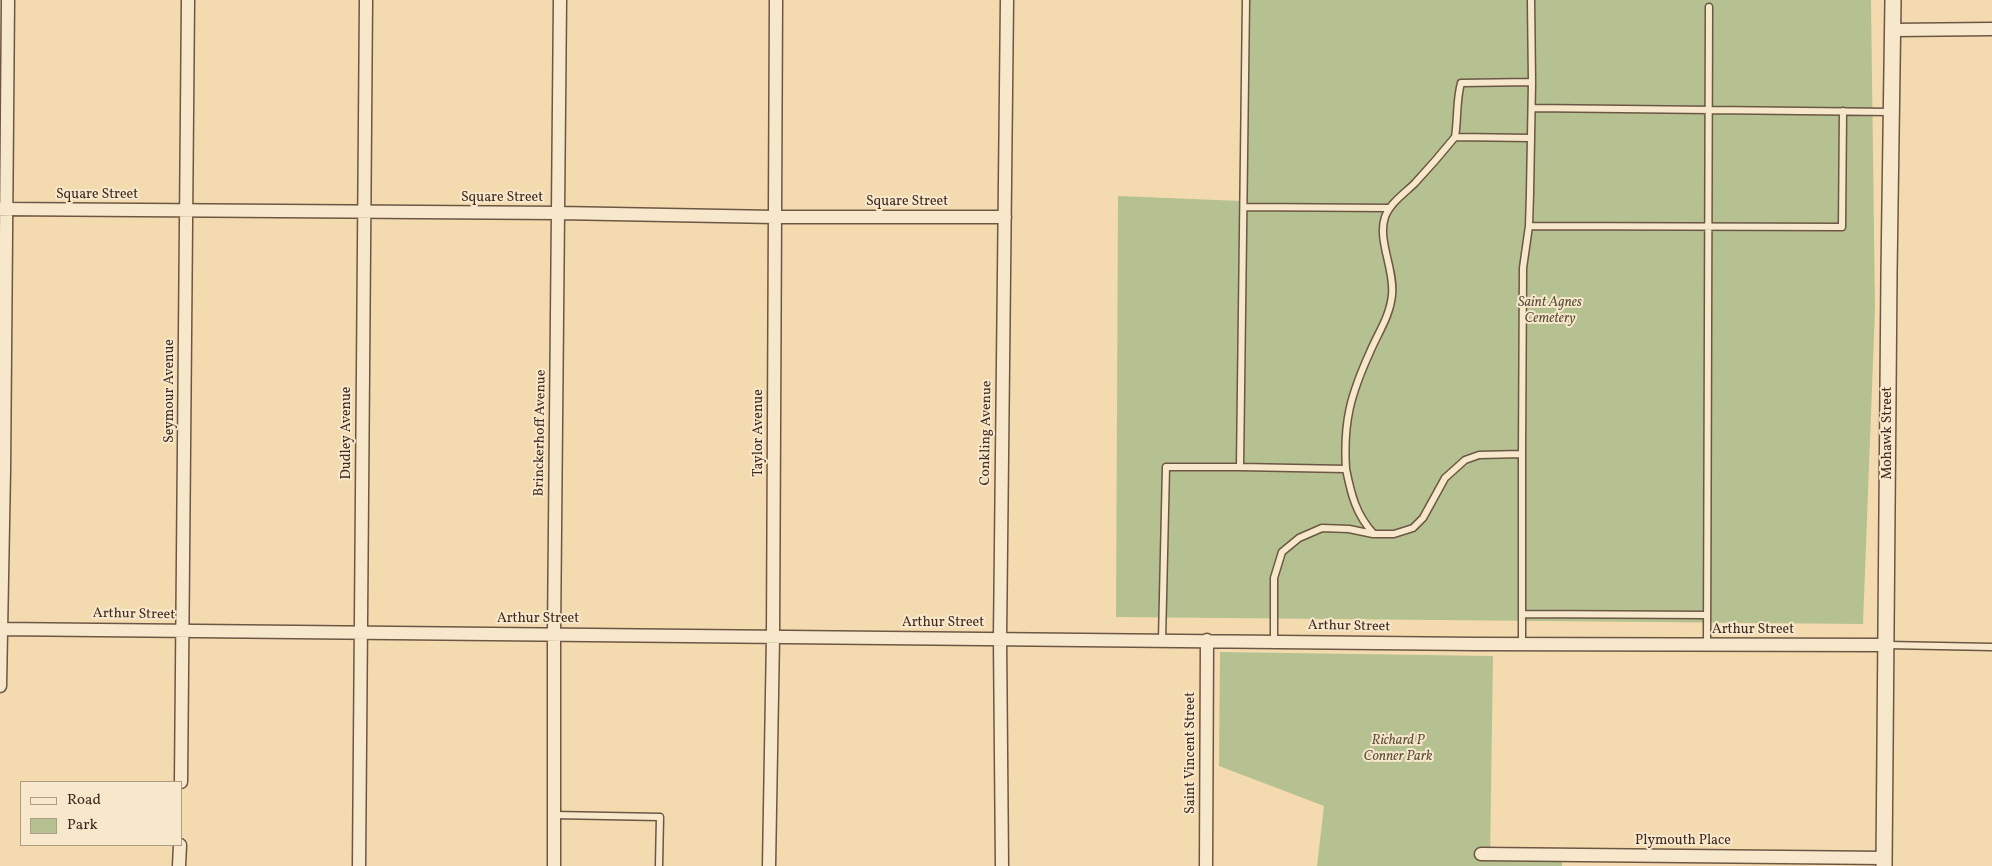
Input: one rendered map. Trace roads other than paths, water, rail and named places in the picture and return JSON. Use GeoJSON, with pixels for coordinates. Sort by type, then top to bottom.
{"type":"FeatureCollection","features":[{"type":"Feature","properties":{"kind":"street"},"geometry":{"type":"LineString","coordinates":[[0,686],[4,470],[3,209],[8,0]]}},
{"type":"Feature","properties":{"kind":"street","name":"Seymour Avenue"},"geometry":{"type":"LineString","coordinates":[[181,781],[188,0]]}},
{"type":"Feature","properties":{"kind":"street","name":"Dudley Avenue"},"geometry":{"type":"LineString","coordinates":[[359,866],[366,0]]}},
{"type":"Feature","properties":{"kind":"street","name":"Brinckerhoff Avenue"},"geometry":{"type":"LineString","coordinates":[[554,866],[554,634],[560,0]]}},
{"type":"Feature","properties":{"kind":"street","name":"Taylor Avenue"},"geometry":{"type":"LineString","coordinates":[[769,866],[773,637],[776,0]]}},
{"type":"Feature","properties":{"kind":"street","name":"Conkling Avenue"},"geometry":{"type":"LineString","coordinates":[[1002,866],[1000,638],[1007,0]]}},
{"type":"Feature","properties":{"kind":"street","name":"Mohawk Street"},"geometry":{"type":"LineString","coordinates":[[1884,862],[1893,0]]}},
{"type":"Feature","properties":{"kind":"street"},"geometry":{"type":"LineString","coordinates":[[1893,30],[1992,29]]}},
{"type":"Feature","properties":{"kind":"street","name":"Square Street"},"geometry":{"type":"LineString","coordinates":[[3,209],[1004,218]]}},
{"type":"Feature","properties":{"kind":"street","name":"Arthur Street"},"geometry":{"type":"LineString","coordinates":[[0,629],[1522,644],[1887,645]]}},
{"type":"Feature","properties":{"kind":"street","name":"Saint Vincent Street"},"geometry":{"type":"LineString","coordinates":[[1206,866],[1207,640]]}},
{"type":"Feature","properties":{"kind":"street"},"geometry":{"type":"LineString","coordinates":[[179,866],[180,846]]}},
{"type":"Feature","properties":{"kind":"street","name":"Plymouth Place"},"geometry":{"type":"LineString","coordinates":[[1481,854],[1884,862]]}},
{"type":"Feature","properties":{"kind":"lane"},"geometry":{"type":"LineString","coordinates":[[1240,467],[1246,0]]}},
{"type":"Feature","properties":{"kind":"lane"},"geometry":{"type":"LineString","coordinates":[[1522,644],[1523,268],[1528,226],[1532,108],[1531,0]]}},
{"type":"Feature","properties":{"kind":"lane"},"geometry":{"type":"LineString","coordinates":[[1707,645],[1709,8]]}},
{"type":"Feature","properties":{"kind":"lane"},"geometry":{"type":"LineString","coordinates":[[1374,534],[1364,524],[1350,494],[1344,448],[1348,411],[1356,384],[1385,323],[1392,296],[1392,280],[1384,236],[1384,218],[1389,208],[1435,161],[1455,137],[1458,118],[1457,96],[1461,83],[1532,82]]}},
{"type":"Feature","properties":{"kind":"lane"},"geometry":{"type":"LineString","coordinates":[[1532,108],[1892,112]]}},
{"type":"Feature","properties":{"kind":"lane"},"geometry":{"type":"LineString","coordinates":[[1528,226],[1842,227],[1843,111]]}},
{"type":"Feature","properties":{"kind":"lane"},"geometry":{"type":"LineString","coordinates":[[1455,137],[1531,138]]}},
{"type":"Feature","properties":{"kind":"lane"},"geometry":{"type":"LineString","coordinates":[[1244,207],[1389,208]]}},
{"type":"Feature","properties":{"kind":"lane"},"geometry":{"type":"LineString","coordinates":[[1274,641],[1274,578],[1282,552],[1299,538],[1322,528],[1349,529],[1374,534],[1394,534],[1413,528],[1423,518],[1445,478],[1465,460],[1479,455],[1522,454]]}},
{"type":"Feature","properties":{"kind":"lane"},"geometry":{"type":"LineString","coordinates":[[1162,640],[1166,467],[1346,469]]}},
{"type":"Feature","properties":{"kind":"lane"},"geometry":{"type":"LineString","coordinates":[[1522,614],[1707,615]]}},
{"type":"Feature","properties":{"kind":"lane"},"geometry":{"type":"LineString","coordinates":[[1887,645],[1992,647]]}},
{"type":"Feature","properties":{"kind":"lane"},"geometry":{"type":"LineString","coordinates":[[554,815],[660,817],[659,866]]}},
{"type":"Feature","properties":{"kind":"park label","name":"Saint Agnes Cemetery"},"geometry":{"type":"Point","coordinates":[1550,312]}},
{"type":"Feature","properties":{"kind":"park label","name":"Richard P Conner Park"},"geometry":{"type":"Point","coordinates":[1398,750]}}]}
